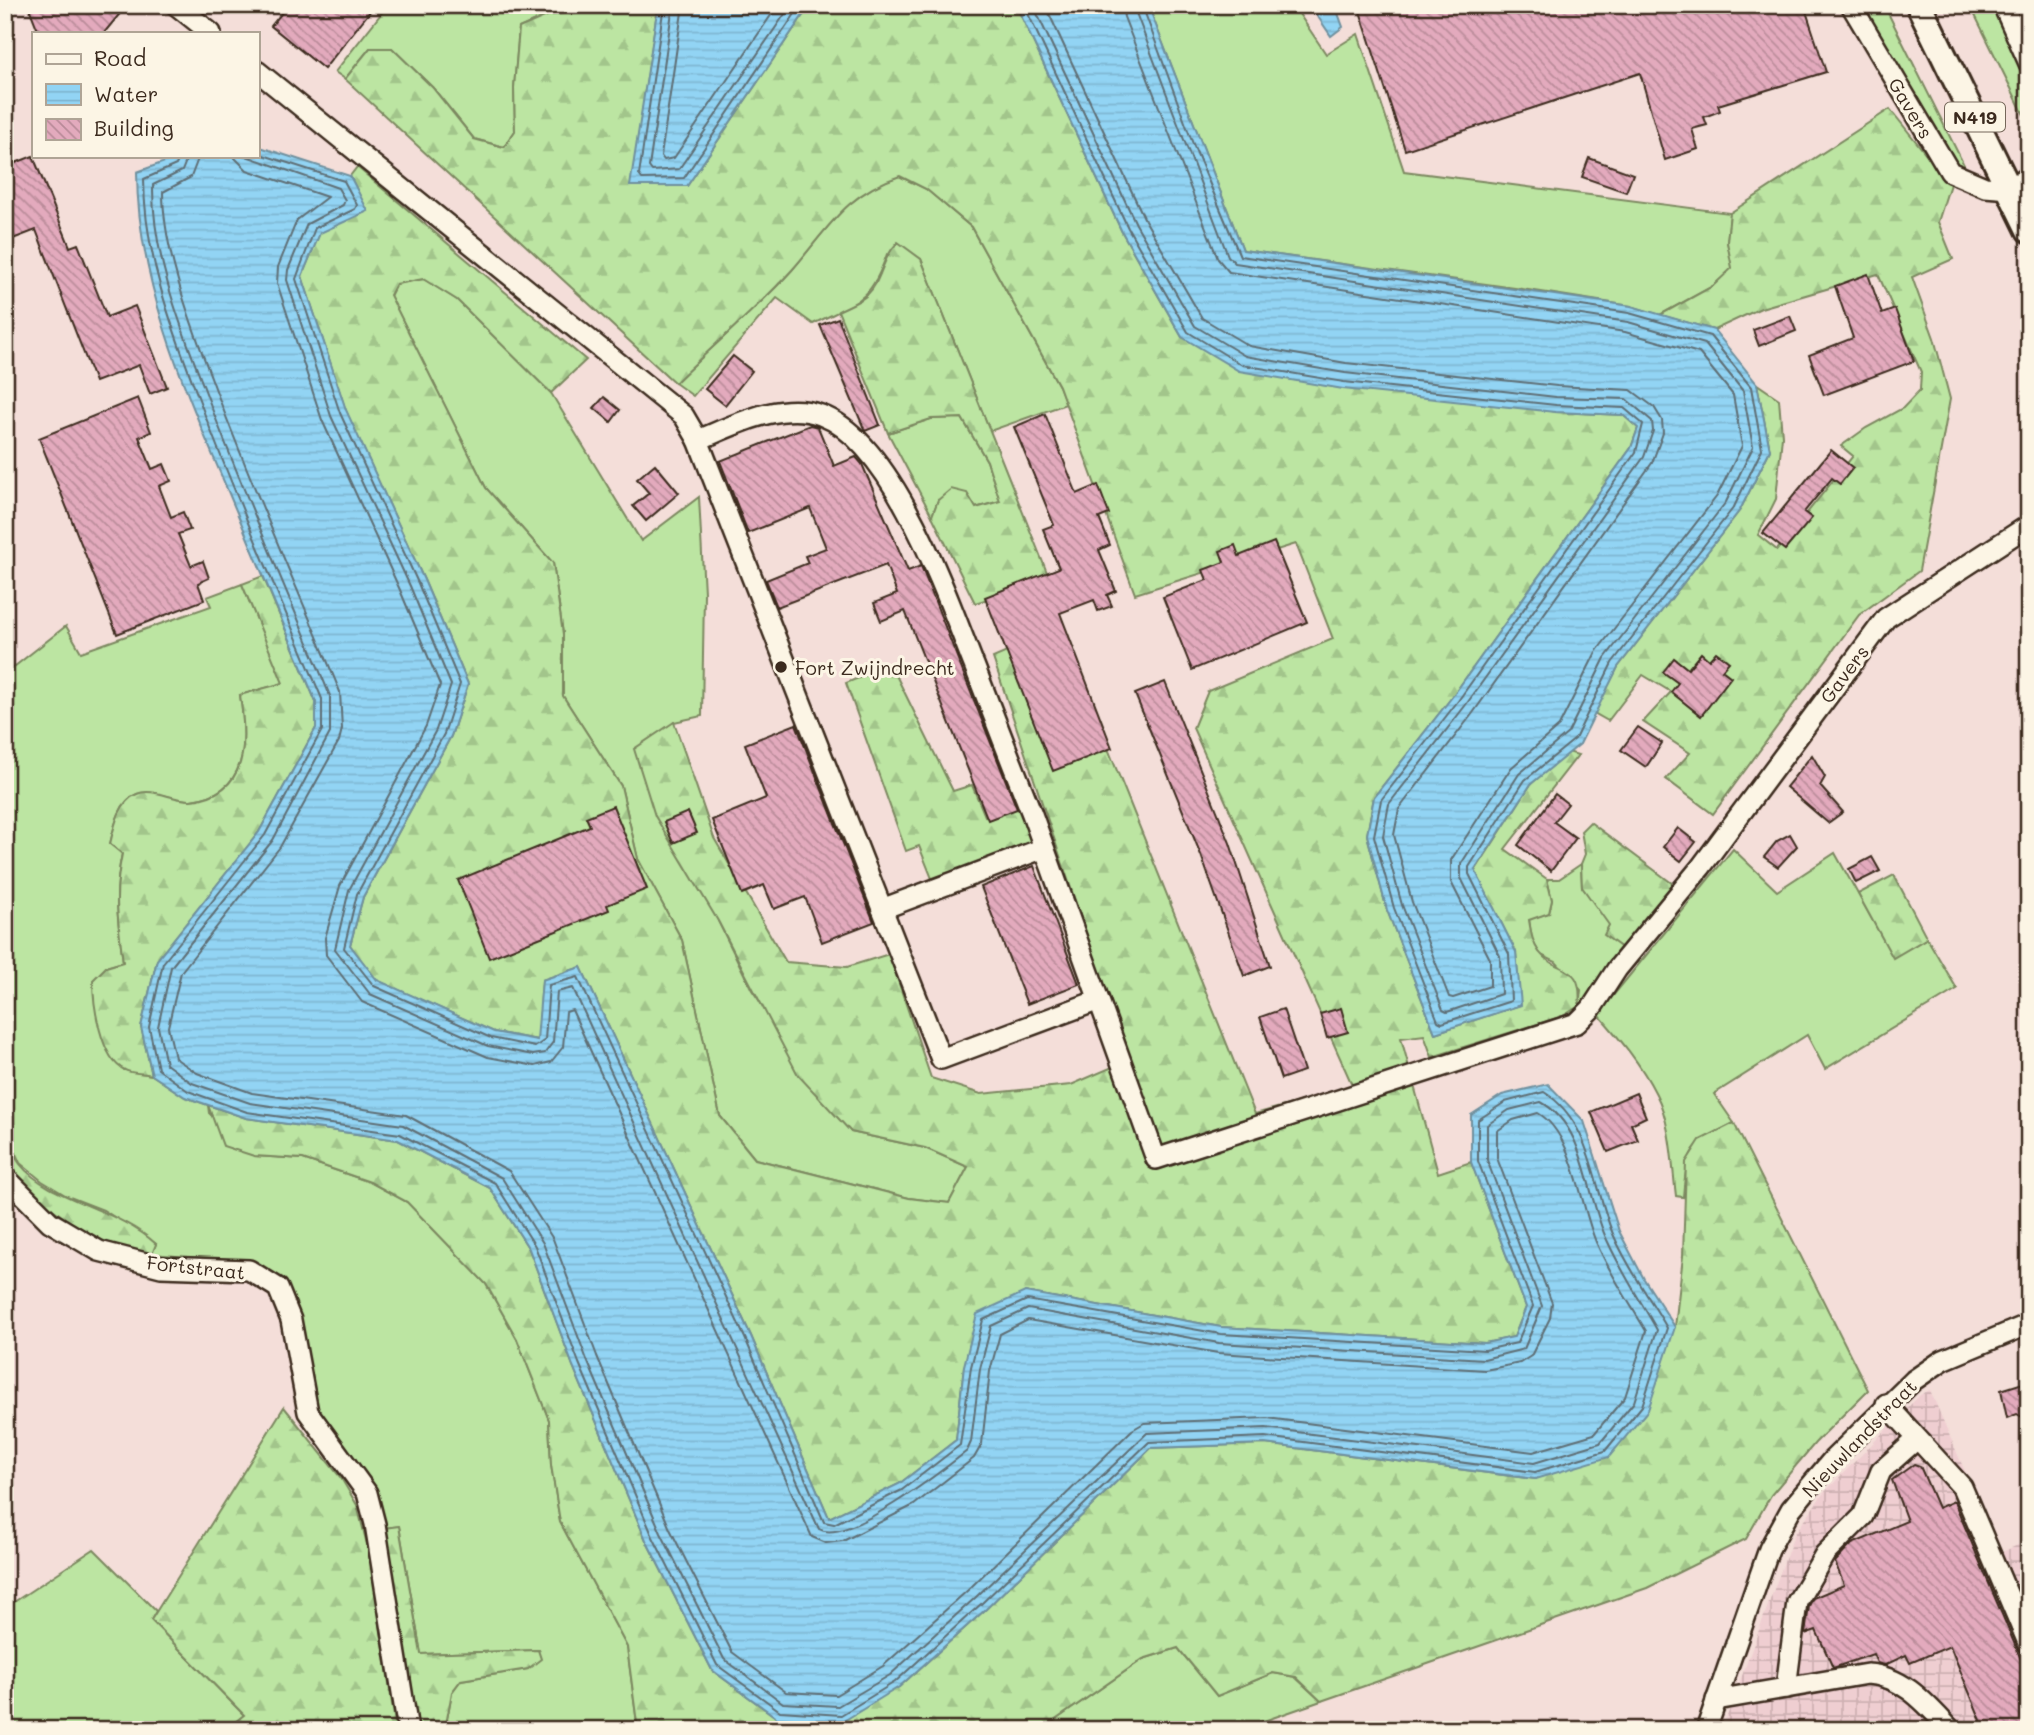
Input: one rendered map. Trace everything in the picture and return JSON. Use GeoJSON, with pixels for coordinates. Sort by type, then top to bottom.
{"type":"FeatureCollection","features":[{"type":"Feature","properties":{"kind":"main road","name":"N419"},"geometry":{"type":"LineString","coordinates":[[1919,5],[2020,182],[2029,230]]}},
{"type":"Feature","properties":{"kind":"street"},"geometry":{"type":"LineString","coordinates":[[176,5],[210,32]]}},
{"type":"Feature","properties":{"kind":"street","name":"Gavers"},"geometry":{"type":"LineString","coordinates":[[1851,5],[1950,172],[1984,187],[2020,182]]}},
{"type":"Feature","properties":{"kind":"street"},"geometry":{"type":"LineString","coordinates":[[2003,5],[2029,63]]}},
{"type":"Feature","properties":{"kind":"street"},"geometry":{"type":"LineString","coordinates":[[259,73],[684,416],[698,440],[941,1059],[1099,1000],[1044,848],[924,539],[860,443],[840,425],[821,415],[802,411],[759,416],[698,440]]}},
{"type":"Feature","properties":{"kind":"street","name":"Gavers"},"geometry":{"type":"LineString","coordinates":[[1099,1000],[1156,1158],[1577,1023],[1591,1009],[1616,969],[1701,867],[1886,618],[2029,525]]}},
{"type":"Feature","properties":{"kind":"street"},"geometry":{"type":"LineString","coordinates":[[882,909],[1044,848]]}},
{"type":"Feature","properties":{"kind":"street","name":"Fortstraat"},"geometry":{"type":"LineString","coordinates":[[5,1177],[50,1222],[99,1251],[161,1267],[249,1270],[278,1288],[291,1320],[308,1412],[366,1493],[375,1524],[408,1730]]}},
{"type":"Feature","properties":{"kind":"street","name":"Nieuwlandstraat"},"geometry":{"type":"LineString","coordinates":[[1706,1730],[1769,1549],[1791,1509],[1833,1459],[1886,1404],[1943,1360],[2029,1324]]}},
{"type":"Feature","properties":{"kind":"street"},"geometry":{"type":"LineString","coordinates":[[1886,1404],[1962,1487],[2029,1645]]}},
{"type":"Feature","properties":{"kind":"street"},"geometry":{"type":"LineString","coordinates":[[1786,1688],[1797,1602],[1825,1554],[1863,1516],[1881,1471],[1917,1439]]}},
{"type":"Feature","properties":{"kind":"street"},"geometry":{"type":"LineString","coordinates":[[1716,1700],[1867,1674],[1883,1675],[1917,1695],[1951,1730]]}},
{"type":"Feature","properties":{"kind":"shaded area"},"geometry":{"type":"Polygon","coordinates":[[[1930,1390],[2000,1553],[2029,1540],[2029,1730],[1722,1730],[1794,1535],[1822,1495],[1920,1395],[1930,1390]]]}},
{"type":"Feature","properties":{"kind":"green space"},"geometry":{"type":"Polygon","coordinates":[[[388,5],[536,5],[549,15],[519,28],[514,88],[515,131],[504,147],[474,139],[433,88],[392,48],[370,48],[345,79],[335,72],[388,5]]]}},
{"type":"Feature","properties":{"kind":"green space"},"geometry":{"type":"Polygon","coordinates":[[[591,5],[658,5],[631,186],[687,186],[810,5],[1016,5],[1122,232],[1182,337],[1555,412],[1623,415],[1638,428],[1631,448],[1452,697],[1374,797],[1367,835],[1387,910],[1435,1033],[1520,1005],[1516,952],[1475,871],[1531,784],[1568,752],[1578,755],[1505,849],[1547,879],[1552,900],[1549,913],[1529,920],[1532,937],[1539,952],[1546,959],[1573,975],[1579,992],[1579,1006],[1563,1016],[1432,1057],[1424,1035],[1401,1038],[1438,1173],[1471,1162],[1526,1307],[1514,1337],[1485,1343],[1221,1327],[1025,1292],[964,1366],[956,1440],[899,1484],[829,1518],[751,1336],[581,967],[542,980],[538,1040],[494,1032],[376,980],[350,945],[363,897],[451,736],[468,684],[424,580],[346,411],[302,276],[320,232],[367,211],[350,176],[357,167],[586,360],[551,393],[457,300],[423,279],[396,284],[390,295],[486,488],[553,563],[563,634],[563,696],[621,786],[638,859],[682,940],[720,1116],[755,1159],[909,1198],[949,1203],[968,1167],[925,1148],[851,1132],[798,1075],[718,921],[655,816],[634,749],[674,722],[714,838],[786,962],[847,967],[889,954],[931,1078],[981,1094],[1071,1085],[1129,1060],[993,658],[1060,629],[1255,1114],[1353,1087],[1193,728],[1208,691],[1333,639],[1296,544],[1135,594],[1059,386],[971,227],[926,189],[900,176],[865,193],[839,214],[778,285],[675,383],[345,79],[370,48],[392,48],[433,88],[474,139],[504,147],[515,131],[514,88],[519,28],[549,15],[588,11],[591,5]]]}},
{"type":"Feature","properties":{"kind":"green space"},"geometry":{"type":"Polygon","coordinates":[[[1148,5],[1293,5],[1326,54],[1358,34],[1404,171],[1730,213],[1727,242],[1733,268],[1713,286],[1660,315],[1631,306],[1522,289],[1243,250],[1148,5]]]}},
{"type":"Feature","properties":{"kind":"green space"},"geometry":{"type":"Polygon","coordinates":[[[1862,5],[1884,5],[1966,169],[1957,168],[1862,5]]]}},
{"type":"Feature","properties":{"kind":"green space"},"geometry":{"type":"Polygon","coordinates":[[[1970,5],[1992,5],[2029,86],[2029,125],[1970,5]]]}},
{"type":"Feature","properties":{"kind":"green space"},"geometry":{"type":"Polygon","coordinates":[[[1890,109],[1950,184],[1938,222],[1953,259],[1912,277],[1934,338],[1950,399],[1919,571],[1859,615],[1713,814],[1666,779],[1690,753],[1643,722],[1671,692],[1643,675],[1608,721],[1594,713],[1618,667],[1740,510],[1770,450],[1757,384],[1779,399],[1782,436],[1776,499],[1758,535],[1777,550],[1853,456],[1841,446],[1866,428],[1903,408],[1920,390],[1921,372],[1878,274],[1761,308],[1714,330],[1660,315],[1713,286],[1732,268],[1727,242],[1730,213],[1890,109]]]}},
{"type":"Feature","properties":{"kind":"green space"},"geometry":{"type":"Polygon","coordinates":[[[899,176],[926,189],[971,227],[1059,386],[1066,404],[990,431],[921,259],[887,254],[868,292],[851,305],[813,324],[777,298],[693,396],[675,383],[778,285],[839,214],[865,192],[899,176]]]}},
{"type":"Feature","properties":{"kind":"green space"},"geometry":{"type":"Polygon","coordinates":[[[898,242],[921,259],[1050,580],[975,603],[932,516],[938,500],[951,489],[967,493],[976,508],[1000,501],[987,461],[962,418],[931,419],[888,433],[838,311],[867,295],[898,242]]]}},
{"type":"Feature","properties":{"kind":"green space"},"geometry":{"type":"Polygon","coordinates":[[[424,279],[457,300],[551,393],[641,541],[699,497],[704,593],[702,716],[674,722],[718,921],[752,990],[851,1132],[925,1148],[968,1167],[949,1203],[909,1198],[755,1159],[720,1116],[682,940],[638,859],[621,786],[563,696],[563,634],[553,563],[486,488],[390,296],[396,284],[424,279]]]}},
{"type":"Feature","properties":{"kind":"green space"},"geometry":{"type":"Polygon","coordinates":[[[962,418],[987,461],[1000,501],[975,508],[938,500],[932,516],[888,433],[931,419],[962,418]]]}},
{"type":"Feature","properties":{"kind":"green space"},"geometry":{"type":"Polygon","coordinates":[[[263,576],[316,702],[316,728],[259,832],[157,960],[141,1027],[152,1075],[131,1072],[116,1064],[109,1055],[100,1030],[93,990],[93,980],[106,967],[123,962],[117,896],[122,854],[110,844],[113,830],[126,802],[137,794],[149,792],[191,800],[210,796],[225,787],[234,776],[243,746],[240,695],[283,683],[242,584],[263,576]]]}},
{"type":"Feature","properties":{"kind":"green space"},"geometry":{"type":"Polygon","coordinates":[[[242,584],[284,683],[240,695],[243,746],[234,776],[225,787],[210,796],[191,800],[150,793],[137,794],[122,808],[110,844],[122,853],[117,895],[123,962],[106,967],[124,1070],[152,1075],[185,1097],[208,1105],[209,1113],[254,1156],[303,1159],[370,1182],[407,1202],[486,1284],[517,1339],[549,1420],[551,1465],[560,1522],[627,1647],[637,1723],[633,1730],[445,1730],[452,1692],[461,1680],[528,1669],[539,1650],[421,1654],[399,1526],[384,1528],[379,1501],[371,1482],[312,1404],[298,1309],[287,1289],[211,1259],[152,1254],[156,1244],[103,1210],[67,1196],[20,1163],[5,1129],[5,674],[66,626],[81,652],[211,606],[207,597],[242,584]]]}},
{"type":"Feature","properties":{"kind":"green space"},"geometry":{"type":"Polygon","coordinates":[[[891,665],[953,791],[972,785],[985,816],[1020,802],[1040,842],[933,881],[919,846],[906,851],[846,683],[891,665]]]}},
{"type":"Feature","properties":{"kind":"green space"},"geometry":{"type":"Polygon","coordinates":[[[1590,822],[1673,884],[1625,950],[1604,935],[1609,925],[1582,887],[1581,864],[1585,854],[1581,831],[1590,822]]]}},
{"type":"Feature","properties":{"kind":"green space"},"geometry":{"type":"Polygon","coordinates":[[[1733,849],[1777,891],[1835,853],[1893,957],[1927,938],[1957,989],[1825,1069],[1807,1035],[1714,1094],[1734,1123],[1708,1137],[1694,1150],[1686,1168],[1683,1197],[1676,1196],[1670,1144],[1661,1105],[1637,1062],[1598,1014],[1733,849]]]}},
{"type":"Feature","properties":{"kind":"green space"},"geometry":{"type":"Polygon","coordinates":[[[1581,864],[1582,887],[1602,912],[1625,950],[1591,990],[1597,995],[1579,1006],[1581,990],[1556,962],[1541,955],[1532,941],[1529,919],[1549,913],[1552,900],[1547,879],[1559,879],[1581,864]]]}},
{"type":"Feature","properties":{"kind":"green space"},"geometry":{"type":"Polygon","coordinates":[[[1894,875],[1927,938],[1893,958],[1858,894],[1894,875]]]}},
{"type":"Feature","properties":{"kind":"green space"},"geometry":{"type":"Polygon","coordinates":[[[208,1105],[246,1118],[398,1140],[490,1188],[529,1249],[573,1366],[646,1540],[712,1670],[777,1718],[899,1687],[986,1609],[1151,1448],[1265,1444],[1535,1479],[1675,1327],[1683,1256],[1686,1162],[1700,1140],[1734,1123],[1868,1390],[1815,1443],[1771,1495],[1746,1539],[1647,1588],[1321,1701],[1296,1677],[1273,1673],[1217,1696],[1178,1648],[1143,1659],[1041,1730],[633,1730],[637,1723],[627,1647],[560,1522],[551,1465],[549,1420],[517,1339],[486,1284],[407,1202],[370,1182],[303,1159],[254,1156],[223,1146],[208,1105]]]}},
{"type":"Feature","properties":{"kind":"green space"},"geometry":{"type":"Polygon","coordinates":[[[5,1129],[20,1164],[32,1176],[65,1196],[123,1221],[140,1232],[156,1244],[152,1254],[131,1250],[90,1234],[35,1195],[5,1163],[5,1129]]]}},
{"type":"Feature","properties":{"kind":"green space"},"geometry":{"type":"Polygon","coordinates":[[[284,1407],[341,1478],[357,1505],[370,1556],[396,1730],[225,1730],[244,1715],[151,1620],[284,1407]]]}},
{"type":"Feature","properties":{"kind":"green space"},"geometry":{"type":"Polygon","coordinates":[[[399,1526],[421,1654],[538,1650],[541,1659],[528,1669],[461,1680],[452,1692],[445,1730],[417,1730],[384,1528],[399,1526]]]}},
{"type":"Feature","properties":{"kind":"green space"},"geometry":{"type":"Polygon","coordinates":[[[94,1549],[156,1611],[151,1620],[244,1715],[225,1730],[5,1730],[5,1608],[94,1549]]]}},
{"type":"Feature","properties":{"kind":"green space"},"geometry":{"type":"Polygon","coordinates":[[[1178,1648],[1217,1696],[1273,1673],[1295,1677],[1321,1701],[1238,1730],[1041,1730],[1143,1659],[1178,1648]]]}},
{"type":"Feature","properties":{"kind":"water"},"geometry":{"type":"Polygon","coordinates":[[[658,5],[810,5],[687,186],[630,186],[658,5]]]}},
{"type":"Feature","properties":{"kind":"water"},"geometry":{"type":"Polygon","coordinates":[[[1016,5],[1148,5],[1243,250],[1631,306],[1714,330],[1757,384],[1770,450],[1740,510],[1618,667],[1580,744],[1531,784],[1475,870],[1516,952],[1521,1005],[1435,1033],[1387,910],[1367,835],[1374,797],[1452,697],[1631,448],[1638,428],[1623,415],[1555,412],[1343,389],[1239,371],[1182,337],[1122,232],[1016,5]]]}},
{"type":"Feature","properties":{"kind":"water"},"geometry":{"type":"Polygon","coordinates":[[[1310,5],[1335,5],[1343,27],[1331,36],[1310,5]]]}},
{"type":"Feature","properties":{"kind":"water"},"geometry":{"type":"Polygon","coordinates":[[[259,147],[350,176],[368,211],[320,233],[302,276],[346,410],[424,580],[468,684],[451,736],[363,897],[350,945],[377,980],[494,1032],[537,1040],[542,980],[581,967],[751,1336],[829,1518],[899,1484],[956,1440],[964,1366],[977,1314],[1025,1292],[1221,1327],[1485,1343],[1514,1337],[1526,1307],[1471,1162],[1471,1115],[1502,1095],[1548,1084],[1584,1121],[1619,1231],[1644,1279],[1675,1327],[1648,1410],[1609,1457],[1535,1479],[1265,1444],[1151,1448],[986,1609],[899,1687],[842,1722],[777,1718],[712,1670],[646,1540],[573,1366],[529,1249],[490,1188],[398,1140],[246,1118],[185,1097],[152,1075],[141,1027],[157,960],[259,832],[316,728],[316,702],[197,418],[167,338],[145,256],[137,172],[176,158],[259,158],[259,147]]]}},
{"type":"Feature","properties":{"kind":"building"},"geometry":{"type":"Polygon","coordinates":[[[28,5],[127,5],[105,32],[39,32],[28,5]]]}},
{"type":"Feature","properties":{"kind":"building"},"geometry":{"type":"Polygon","coordinates":[[[288,5],[375,5],[324,69],[271,26],[288,5]]]}},
{"type":"Feature","properties":{"kind":"building"},"geometry":{"type":"Polygon","coordinates":[[[1358,5],[1804,5],[1826,72],[1718,105],[1720,111],[1704,117],[1707,125],[1692,129],[1698,149],[1665,160],[1640,73],[1405,150],[1358,5]]]}},
{"type":"Feature","properties":{"kind":"building"},"geometry":{"type":"Polygon","coordinates":[[[34,158],[70,247],[78,244],[107,317],[135,306],[167,387],[150,394],[139,365],[95,382],[36,230],[5,242],[5,167],[34,158]]]}},
{"type":"Feature","properties":{"kind":"building"},"geometry":{"type":"Polygon","coordinates":[[[1589,158],[1633,174],[1626,192],[1582,177],[1589,158]]]}},
{"type":"Feature","properties":{"kind":"building"},"geometry":{"type":"Polygon","coordinates":[[[1868,274],[1882,314],[1895,309],[1914,361],[1824,395],[1809,355],[1853,338],[1835,286],[1868,274]]]}},
{"type":"Feature","properties":{"kind":"building"},"geometry":{"type":"Polygon","coordinates":[[[1790,316],[1796,331],[1759,346],[1753,330],[1790,316]]]}},
{"type":"Feature","properties":{"kind":"building"},"geometry":{"type":"Polygon","coordinates":[[[838,318],[880,425],[865,431],[820,325],[838,318]]]}},
{"type":"Feature","properties":{"kind":"building"},"geometry":{"type":"Polygon","coordinates":[[[733,356],[752,371],[725,405],[705,389],[733,356]]]}},
{"type":"Feature","properties":{"kind":"building"},"geometry":{"type":"Polygon","coordinates":[[[604,397],[620,410],[611,422],[594,408],[604,397]]]}},
{"type":"Feature","properties":{"kind":"building"},"geometry":{"type":"Polygon","coordinates":[[[138,398],[151,432],[139,437],[152,469],[164,464],[171,481],[159,486],[171,517],[183,512],[190,530],[178,534],[191,566],[203,561],[209,578],[198,583],[204,600],[117,634],[39,438],[138,398]]]}},
{"type":"Feature","properties":{"kind":"building"},"geometry":{"type":"Polygon","coordinates":[[[1045,414],[1077,494],[1098,485],[1109,514],[1099,518],[1110,545],[1099,550],[1116,591],[1107,595],[1112,606],[1098,611],[1094,600],[1060,613],[1112,748],[1053,771],[985,597],[1059,568],[1043,529],[1054,525],[1014,427],[1045,414]]]}},
{"type":"Feature","properties":{"kind":"building"},"geometry":{"type":"Polygon","coordinates":[[[810,425],[818,427],[834,466],[856,457],[862,464],[908,571],[921,566],[1017,809],[988,820],[905,611],[881,621],[874,603],[897,594],[886,565],[777,607],[766,580],[808,563],[805,556],[826,548],[810,508],[748,533],[720,461],[810,425]]]}},
{"type":"Feature","properties":{"kind":"building"},"geometry":{"type":"Polygon","coordinates":[[[1831,450],[1853,468],[1840,484],[1832,478],[1804,512],[1812,518],[1785,550],[1763,533],[1831,450]]]}},
{"type":"Feature","properties":{"kind":"building"},"geometry":{"type":"Polygon","coordinates":[[[655,464],[679,493],[646,521],[633,506],[649,493],[637,479],[655,464]]]}},
{"type":"Feature","properties":{"kind":"building"},"geometry":{"type":"Polygon","coordinates":[[[1274,542],[1307,622],[1192,670],[1163,597],[1207,580],[1203,570],[1224,562],[1220,551],[1235,545],[1239,556],[1274,542]]]}},
{"type":"Feature","properties":{"kind":"building"},"geometry":{"type":"Polygon","coordinates":[[[1716,652],[1729,662],[1722,670],[1731,677],[1701,716],[1671,692],[1678,683],[1663,672],[1674,658],[1688,669],[1701,653],[1709,660],[1716,652]]]}},
{"type":"Feature","properties":{"kind":"building"},"geometry":{"type":"Polygon","coordinates":[[[1165,682],[1230,843],[1270,966],[1244,976],[1201,855],[1135,694],[1165,682]]]}},
{"type":"Feature","properties":{"kind":"building"},"geometry":{"type":"Polygon","coordinates":[[[796,724],[874,922],[822,942],[805,897],[774,909],[764,885],[742,894],[712,820],[766,798],[745,744],[796,724]]]}},
{"type":"Feature","properties":{"kind":"building"},"geometry":{"type":"Polygon","coordinates":[[[1638,727],[1662,743],[1646,767],[1621,750],[1638,727]]]}},
{"type":"Feature","properties":{"kind":"building"},"geometry":{"type":"Polygon","coordinates":[[[1812,755],[1825,777],[1820,786],[1843,812],[1828,823],[1786,787],[1812,755]]]}},
{"type":"Feature","properties":{"kind":"building"},"geometry":{"type":"Polygon","coordinates":[[[1555,794],[1568,804],[1554,822],[1576,838],[1551,871],[1518,845],[1555,794]]]}},
{"type":"Feature","properties":{"kind":"building"},"geometry":{"type":"Polygon","coordinates":[[[613,806],[647,889],[607,905],[609,910],[489,958],[458,880],[590,826],[586,817],[613,806]]]}},
{"type":"Feature","properties":{"kind":"building"},"geometry":{"type":"Polygon","coordinates":[[[688,812],[697,833],[673,843],[664,822],[688,812]]]}},
{"type":"Feature","properties":{"kind":"building"},"geometry":{"type":"Polygon","coordinates":[[[1678,828],[1696,842],[1681,861],[1663,847],[1678,828]]]}},
{"type":"Feature","properties":{"kind":"building"},"geometry":{"type":"Polygon","coordinates":[[[1790,834],[1797,846],[1778,867],[1764,857],[1777,841],[1790,834]]]}},
{"type":"Feature","properties":{"kind":"building"},"geometry":{"type":"Polygon","coordinates":[[[1872,857],[1880,871],[1856,883],[1849,869],[1872,857]]]}},
{"type":"Feature","properties":{"kind":"building"},"geometry":{"type":"Polygon","coordinates":[[[1034,866],[1079,984],[1027,1004],[981,887],[1034,866]]]}},
{"type":"Feature","properties":{"kind":"building"},"geometry":{"type":"Polygon","coordinates":[[[1341,1008],[1348,1032],[1327,1038],[1320,1014],[1341,1008]]]}},
{"type":"Feature","properties":{"kind":"building"},"geometry":{"type":"Polygon","coordinates":[[[1283,1009],[1304,1071],[1281,1079],[1260,1017],[1283,1009]]]}},
{"type":"Feature","properties":{"kind":"building"},"geometry":{"type":"Polygon","coordinates":[[[1636,1093],[1646,1117],[1631,1124],[1638,1140],[1608,1152],[1591,1112],[1636,1093]]]}},
{"type":"Feature","properties":{"kind":"building"},"geometry":{"type":"Polygon","coordinates":[[[2029,1381],[2029,1421],[2017,1414],[2007,1418],[2001,1390],[2029,1381]]]}},
{"type":"Feature","properties":{"kind":"building"},"geometry":{"type":"Polygon","coordinates":[[[1914,1464],[1920,1466],[1938,1508],[1954,1501],[2029,1678],[2029,1730],[1985,1730],[1950,1646],[1910,1663],[1906,1655],[1885,1665],[1877,1663],[1873,1654],[1833,1668],[1816,1630],[1805,1634],[1809,1606],[1813,1598],[1844,1585],[1835,1562],[1852,1544],[1907,1521],[1892,1480],[1914,1464]]]}},
{"type":"Feature","properties":{"kind":"place","name":"Fort Zwijndrecht"},"geometry":{"type":"Point","coordinates":[781,667]}}]}
